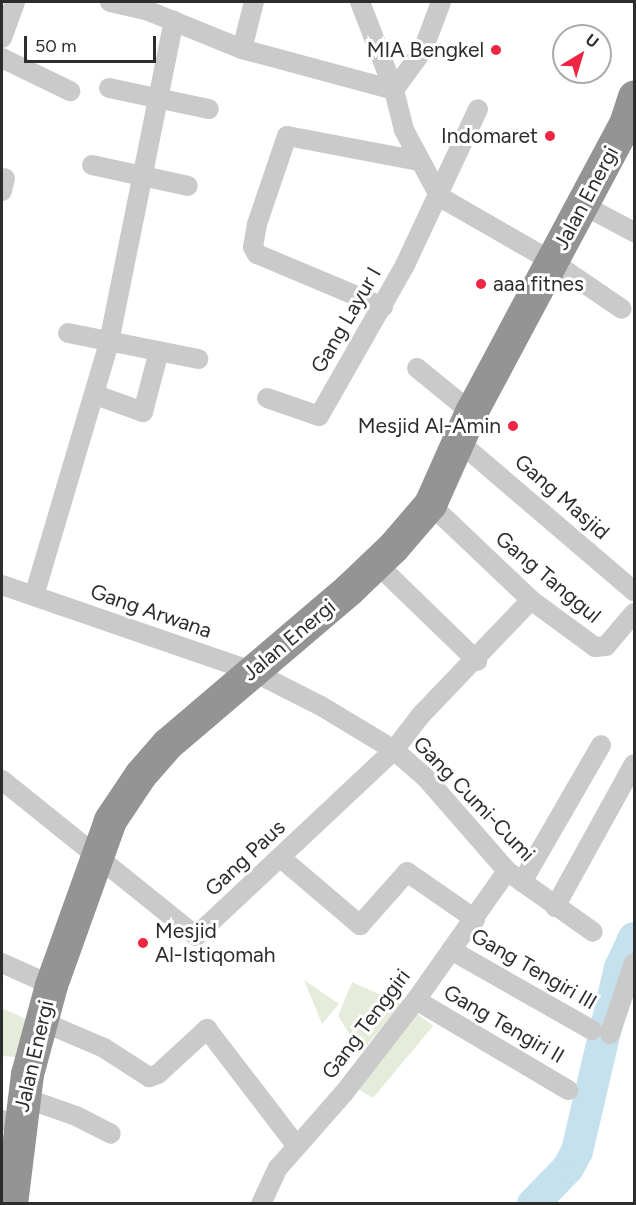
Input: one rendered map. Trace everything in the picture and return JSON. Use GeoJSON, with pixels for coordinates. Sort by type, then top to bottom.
{"type":"FeatureCollection","features":[{"type":"Feature","properties":{"kind":"highway","name":"Jalan Energi"},"geometry":{"type":"LineString","coordinates":[[11,1203],[14,1114],[51,985],[95,855],[121,801],[156,756],[376,563],[429,504],[464,426],[625,124],[634,96]]}},
{"type":"Feature","properties":{"kind":"street"},"geometry":{"type":"LineString","coordinates":[[2,38],[15,2]]}},
{"type":"Feature","properties":{"kind":"street"},"geometry":{"type":"LineString","coordinates":[[110,2],[147,6],[174,21],[242,49],[394,90]]}},
{"type":"Feature","properties":{"kind":"street"},"geometry":{"type":"LineString","coordinates":[[242,49],[254,2]]}},
{"type":"Feature","properties":{"kind":"street"},"geometry":{"type":"LineString","coordinates":[[360,2],[394,90],[404,130],[440,198],[553,262],[622,309]]}},
{"type":"Feature","properties":{"kind":"street"},"geometry":{"type":"LineString","coordinates":[[394,90],[423,50],[441,2]]}},
{"type":"Feature","properties":{"kind":"street"},"geometry":{"type":"LineString","coordinates":[[34,597],[96,395],[109,342],[174,21]]}},
{"type":"Feature","properties":{"kind":"street"},"geometry":{"type":"LineString","coordinates":[[2,58],[70,91]]}},
{"type":"Feature","properties":{"kind":"street"},"geometry":{"type":"LineString","coordinates":[[109,88],[209,109]]}},
{"type":"Feature","properties":{"kind":"street","name":"Gang Layur I"},"geometry":{"type":"LineString","coordinates":[[267,398],[319,416],[383,307],[440,198],[478,109]]}},
{"type":"Feature","properties":{"kind":"street"},"geometry":{"type":"LineString","coordinates":[[383,307],[253,251],[257,225],[287,136],[419,161]]}},
{"type":"Feature","properties":{"kind":"street"},"geometry":{"type":"LineString","coordinates":[[92,165],[188,186]]}},
{"type":"Feature","properties":{"kind":"street"},"geometry":{"type":"LineString","coordinates":[[583,206],[634,232]]}},
{"type":"Feature","properties":{"kind":"street"},"geometry":{"type":"LineString","coordinates":[[68,333],[198,359]]}},
{"type":"Feature","properties":{"kind":"street"},"geometry":{"type":"LineString","coordinates":[[96,395],[143,412],[159,351]]}},
{"type":"Feature","properties":{"kind":"street","name":"Gang Masjid"},"geometry":{"type":"LineString","coordinates":[[417,368],[464,426],[634,591]]}},
{"type":"Feature","properties":{"kind":"street","name":"Gang Tanggul"},"geometry":{"type":"LineString","coordinates":[[429,504],[531,600],[600,649],[634,613]]}},
{"type":"Feature","properties":{"kind":"street"},"geometry":{"type":"LineString","coordinates":[[376,563],[477,661]]}},
{"type":"Feature","properties":{"kind":"street","name":"Gang Arwana"},"geometry":{"type":"LineString","coordinates":[[2,585],[252,671]]}},
{"type":"Feature","properties":{"kind":"street","name":"Gang Paus"},"geometry":{"type":"LineString","coordinates":[[95,855],[196,936],[394,750],[421,715],[477,661],[531,600]]}},
{"type":"Feature","properties":{"kind":"street","name":"Gang Cumi-Cumi"},"geometry":{"type":"LineString","coordinates":[[252,671],[321,706],[394,750],[426,778],[514,876],[593,933]]}},
{"type":"Feature","properties":{"kind":"street","name":"Gang Tenggiri"},"geometry":{"type":"LineString","coordinates":[[261,1203],[275,1173],[296,1145],[344,1093],[475,919],[514,876],[601,745]]}},
{"type":"Feature","properties":{"kind":"street"},"geometry":{"type":"LineString","coordinates":[[555,907],[634,764]]}},
{"type":"Feature","properties":{"kind":"street"},"geometry":{"type":"LineString","coordinates":[[2,780],[95,855]]}},
{"type":"Feature","properties":{"kind":"street"},"geometry":{"type":"LineString","coordinates":[[281,858],[360,925],[407,872],[475,919]]}},
{"type":"Feature","properties":{"kind":"street","name":"Gang Tengiri III"},"geometry":{"type":"LineString","coordinates":[[451,950],[601,1032],[634,963]]}},
{"type":"Feature","properties":{"kind":"street"},"geometry":{"type":"LineString","coordinates":[[2,963],[51,985]]}},
{"type":"Feature","properties":{"kind":"street","name":"Gang Tengiri II"},"geometry":{"type":"LineString","coordinates":[[416,1000],[568,1090]]}},
{"type":"Feature","properties":{"kind":"street"},"geometry":{"type":"LineString","coordinates":[[40,1021],[104,1048],[149,1077],[158,1074],[207,1029],[296,1145]]}},
{"type":"Feature","properties":{"kind":"street"},"geometry":{"type":"LineString","coordinates":[[14,1114],[76,1116],[111,1134]]}},
{"type":"Feature","properties":{"kind":"green space"},"geometry":{"type":"Polygon","coordinates":[[[304,980],[339,1004],[322,1024],[304,980]]]}},
{"type":"Feature","properties":{"kind":"green space"},"geometry":{"type":"Polygon","coordinates":[[[352,982],[401,1004],[361,1052],[338,1016],[352,982]]]}},
{"type":"Feature","properties":{"kind":"green space"},"geometry":{"type":"Polygon","coordinates":[[[2,1008],[38,1025],[25,1058],[2,1056],[2,1008]]]}},
{"type":"Feature","properties":{"kind":"green space"},"geometry":{"type":"Polygon","coordinates":[[[415,1012],[433,1026],[373,1098],[355,1087],[415,1012]]]}},
{"type":"Feature","properties":{"kind":"waterway"},"geometry":{"type":"LineString","coordinates":[[533,1204],[568,1168],[577,1151],[620,968],[634,938]]}},
{"type":"Feature","properties":{"kind":"place","name":"MIA Bengkel"},"geometry":{"type":"Point","coordinates":[496,50]}},
{"type":"Feature","properties":{"kind":"place","name":"Indomaret"},"geometry":{"type":"Point","coordinates":[550,136]}},
{"type":"Feature","properties":{"kind":"place","name":"aaa fitnes"},"geometry":{"type":"Point","coordinates":[481,284]}},
{"type":"Feature","properties":{"kind":"place","name":"Mesjid Al-Amin"},"geometry":{"type":"Point","coordinates":[513,426]}},
{"type":"Feature","properties":{"kind":"place","name":"Mesjid Al-Istiqomah"},"geometry":{"type":"Point","coordinates":[143,943]}}]}
